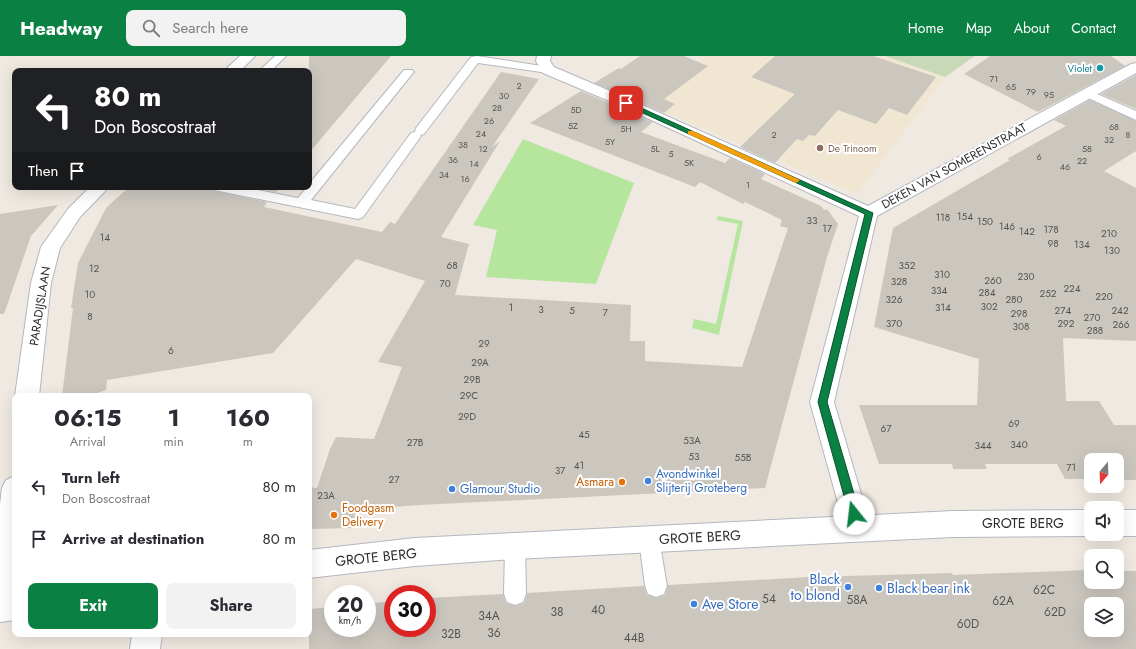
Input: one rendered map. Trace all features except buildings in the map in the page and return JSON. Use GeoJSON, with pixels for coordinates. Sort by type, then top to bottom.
{"type":"FeatureCollection","features":[{"type":"Feature","properties":{"kind":"street"},"geometry":{"type":"LineString","coordinates":[[234,68],[248,56]]}},
{"type":"Feature","properties":{"kind":"street"},"geometry":{"type":"LineString","coordinates":[[546,63],[626,103],[869,213]]}},
{"type":"Feature","properties":{"kind":"street","name":"DEKEN VAN SOMERENSTRAAT"},"geometry":{"type":"LineString","coordinates":[[858,528],[822,402],[869,213],[1136,67]]}},
{"type":"Feature","properties":{"kind":"street","name":"PARADIJSLAAN"},"geometry":{"type":"LineString","coordinates":[[27,393],[41,283],[50,247],[74,213],[97,190]]}},
{"type":"Feature","properties":{"kind":"street"},"geometry":{"type":"LineString","coordinates":[[12,512],[0,607],[12,606]]}},
{"type":"Feature","properties":{"kind":"street","name":"GROTE BERG"},"geometry":{"type":"LineString","coordinates":[[312,564],[415,552],[515,546],[953,524],[1084,523]]}},
{"type":"Feature","properties":{"kind":"street"},"geometry":{"type":"LineString","coordinates":[[1124,523],[1136,523]]}},
{"type":"Feature","properties":{"kind":"street"},"geometry":{"type":"LineString","coordinates":[[145,649],[147,637]]}},
{"type":"Feature","properties":{"kind":"lane"},"geometry":{"type":"LineString","coordinates":[[268,68],[281,56]]}},
{"type":"Feature","properties":{"kind":"lane"},"geometry":{"type":"LineString","coordinates":[[234,190],[358,214],[418,133],[476,59],[546,63]]}},
{"type":"Feature","properties":{"kind":"lane"},"geometry":{"type":"LineString","coordinates":[[312,188],[408,72]]}},
{"type":"Feature","properties":{"kind":"lane"},"geometry":{"type":"LineString","coordinates":[[1088,94],[1136,116]]}},
{"type":"Feature","properties":{"kind":"lane"},"geometry":{"type":"LineString","coordinates":[[300,203],[311,190]]}},
{"type":"Feature","properties":{"kind":"lane"},"geometry":{"type":"LineString","coordinates":[[649,539],[656,586]]}},
{"type":"Feature","properties":{"kind":"lane"},"geometry":{"type":"LineString","coordinates":[[515,546],[515,594]]}},
{"type":"Feature","properties":{"kind":"shaded area","name":"De Trinoom"},"geometry":{"type":"Polygon","coordinates":[[[705,56],[885,56],[945,77],[857,194],[639,101],[705,56]]]}},
{"type":"Feature","properties":{"kind":"green space"},"geometry":{"type":"Polygon","coordinates":[[[885,56],[975,56],[945,77],[885,56]]]}},
{"type":"Feature","properties":{"kind":"green space"},"geometry":{"type":"Polygon","coordinates":[[[523,139],[634,183],[596,284],[486,277],[497,230],[473,225],[523,139]]]}},
{"type":"Feature","properties":{"kind":"green space"},"geometry":{"type":"Polygon","coordinates":[[[718,216],[743,221],[719,335],[692,328],[694,319],[716,324],[738,224],[717,220],[718,216]]]}},
{"type":"Feature","properties":{"kind":"slow traffic"},"geometry":{"type":"LineString","coordinates":[[691,133],[796,180]]}},
{"type":"Feature","properties":{"kind":"place","name":"Violet"},"geometry":{"type":"Point","coordinates":[1100,68]}},
{"type":"Feature","properties":{"kind":"place","name":"De Trinoom"},"geometry":{"type":"Point","coordinates":[820,148]}},
{"type":"Feature","properties":{"kind":"place","name":"Avondwinkel Slijterij Groteberg"},"geometry":{"type":"Point","coordinates":[648,481]}},
{"type":"Feature","properties":{"kind":"place","name":"Asmara"},"geometry":{"type":"Point","coordinates":[622,482]}},
{"type":"Feature","properties":{"kind":"place","name":"Glamour Studio"},"geometry":{"type":"Point","coordinates":[452,489]}},
{"type":"Feature","properties":{"kind":"place","name":"Foodgasm Delivery"},"geometry":{"type":"Point","coordinates":[334,515]}},
{"type":"Feature","properties":{"kind":"place","name":"Black to blond"},"geometry":{"type":"Point","coordinates":[848,587]}},
{"type":"Feature","properties":{"kind":"place","name":"Black bear ink"},"geometry":{"type":"Point","coordinates":[879,588]}},
{"type":"Feature","properties":{"kind":"place","name":"Ave Store"},"geometry":{"type":"Point","coordinates":[694,604]}},
{"type":"Feature","properties":{"kind":"route"},"geometry":{"type":"LineString","coordinates":[[626,103],[869,213],[822,402],[854,514]]}}]}
